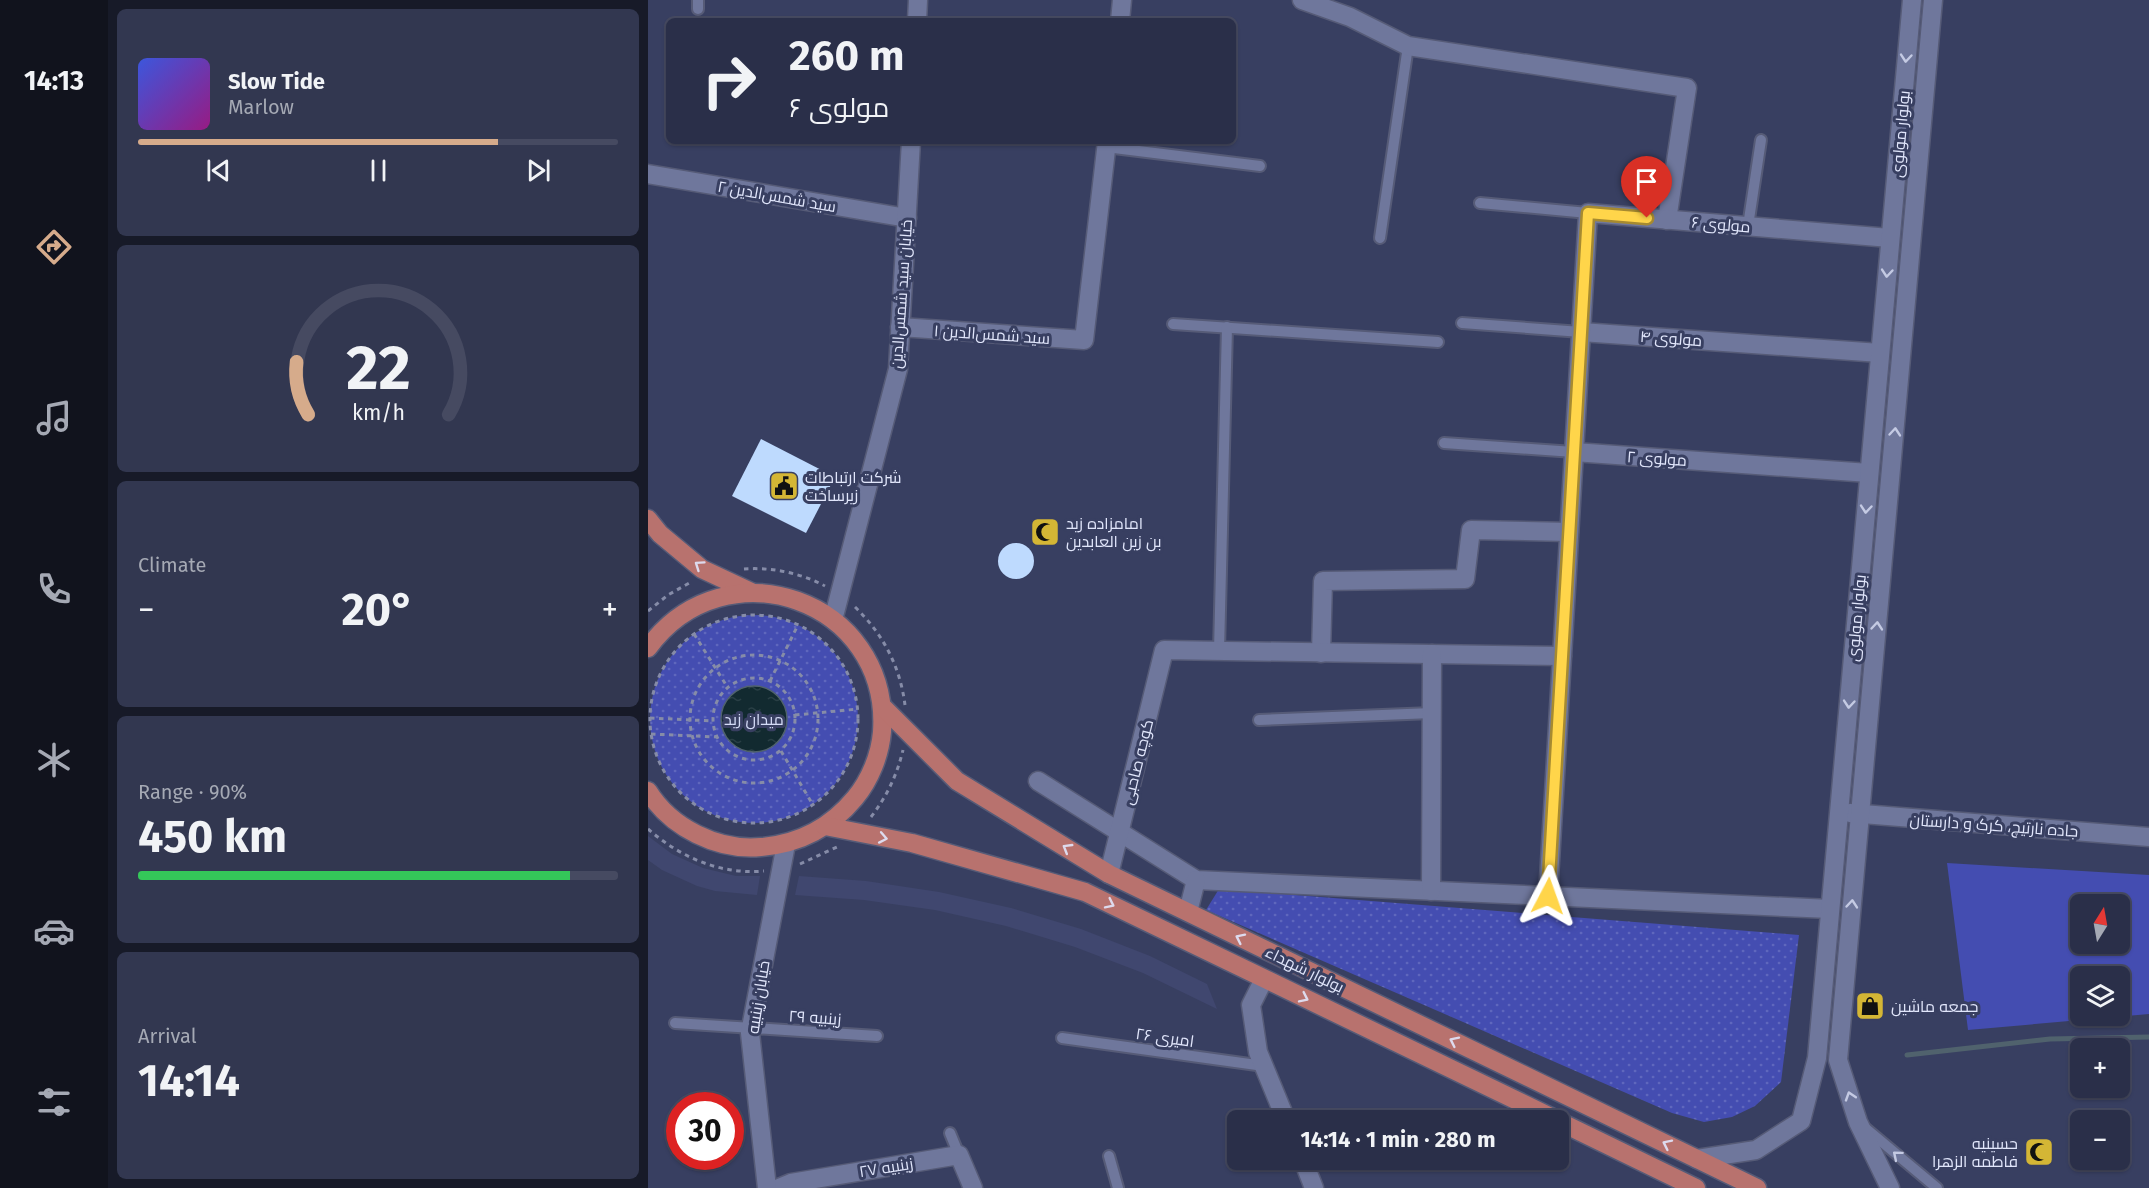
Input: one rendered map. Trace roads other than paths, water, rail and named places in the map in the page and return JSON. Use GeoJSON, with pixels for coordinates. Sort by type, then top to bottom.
{"type":"FeatureCollection","features":[{"type":"Feature","properties":{"kind":"main road"},"geometry":{"type":"LineString","coordinates":[[648,519],[660,534],[702,568],[751,592]]}},
{"type":"Feature","properties":{"kind":"main road"},"geometry":{"type":"LineString","coordinates":[[648,648],[669,624],[694,607],[721,597],[751,592],[780,595],[815,608],[833,620],[854,640],[875,678],[882,706],[880,745],[867,781],[849,806],[825,826],[786,844],[744,847],[704,837],[669,816],[648,791]]}},
{"type":"Feature","properties":{"kind":"main road","name":"بولوار شهداء"},"geometry":{"type":"LineString","coordinates":[[882,706],[957,781],[1109,874],[1757,1188]]}},
{"type":"Feature","properties":{"kind":"main road","name":"بولوار شهداء"},"geometry":{"type":"LineString","coordinates":[[825,826],[912,843],[1085,892],[1535,1110]]}},
{"type":"Feature","properties":{"kind":"main road"},"geometry":{"type":"LineString","coordinates":[[1481,1084],[1493,1060]]}},
{"type":"Feature","properties":{"kind":"main road","name":"بولوار شهداء"},"geometry":{"type":"LineString","coordinates":[[1569,1126],[1696,1188]]}},
{"type":"Feature","properties":{"kind":"street"},"geometry":{"type":"LineString","coordinates":[[917,18],[918,0]]}},
{"type":"Feature","properties":{"kind":"street"},"geometry":{"type":"LineString","coordinates":[[1120,18],[1122,0]]}},
{"type":"Feature","properties":{"kind":"street"},"geometry":{"type":"LineString","coordinates":[[1302,0],[1353,8],[1408,46],[1687,88],[1667,220]]}},
{"type":"Feature","properties":{"kind":"street","name":"بولوار مولوی"},"geometry":{"type":"LineString","coordinates":[[1697,1159],[1756,1150],[1801,1121],[1817,1058],[1912,0]]}},
{"type":"Feature","properties":{"kind":"street","name":"بولوار مولوی"},"geometry":{"type":"LineString","coordinates":[[1890,1188],[1858,1122],[1838,1060],[1933,0]]}},
{"type":"Feature","properties":{"kind":"street"},"geometry":{"type":"LineString","coordinates":[[1904,90],[1925,92]]}},
{"type":"Feature","properties":{"kind":"street","name":"خیابان سید شمس‌الدین"},"geometry":{"type":"LineString","coordinates":[[833,620],[898,369],[911,144]]}},
{"type":"Feature","properties":{"kind":"street","name":"سید شمس‌الدین ۱"},"geometry":{"type":"LineString","coordinates":[[900,327],[1084,340],[1106,144]]}},
{"type":"Feature","properties":{"kind":"street","name":"سید شمس‌الدین ۲"},"geometry":{"type":"LineString","coordinates":[[648,174],[907,218]]}},
{"type":"Feature","properties":{"kind":"street"},"geometry":{"type":"LineString","coordinates":[[1548,896],[1588,213]]}},
{"type":"Feature","properties":{"kind":"street","name":"مولوی ۶"},"geometry":{"type":"LineString","coordinates":[[1588,213],[1890,238]]}},
{"type":"Feature","properties":{"kind":"street","name":"مولوی ۴"},"geometry":{"type":"LineString","coordinates":[[1581,332],[1880,353]]}},
{"type":"Feature","properties":{"kind":"street","name":"مولوی ۲"},"geometry":{"type":"LineString","coordinates":[[1574,452],[1869,474]]}},
{"type":"Feature","properties":{"kind":"street"},"geometry":{"type":"LineString","coordinates":[[1321,652],[1323,581],[1466,579],[1471,530],[1569,532]]}},
{"type":"Feature","properties":{"kind":"street","name":"کوچه صاحبی"},"geometry":{"type":"LineString","coordinates":[[1109,874],[1164,650],[1219,651]]}},
{"type":"Feature","properties":{"kind":"street"},"geometry":{"type":"LineString","coordinates":[[1219,651],[1562,656]]}},
{"type":"Feature","properties":{"kind":"street"},"geometry":{"type":"LineString","coordinates":[[1431,891],[1432,654]]}},
{"type":"Feature","properties":{"kind":"street"},"geometry":{"type":"LineString","coordinates":[[1038,781],[1196,880],[1830,909]]}},
{"type":"Feature","properties":{"kind":"street","name":"جاده نارتیچ، کرک و دارستان"},"geometry":{"type":"LineString","coordinates":[[1839,811],[2149,837]]}},
{"type":"Feature","properties":{"kind":"street","name":"خیابان زینبیه"},"geometry":{"type":"LineString","coordinates":[[767,1188],[750,1033],[786,844]]}},
{"type":"Feature","properties":{"kind":"street"},"geometry":{"type":"LineString","coordinates":[[1188,912],[1196,880]]}},
{"type":"Feature","properties":{"kind":"street"},"geometry":{"type":"LineString","coordinates":[[1264,978],[1251,1005],[1258,1052],[1282,1110]]}},
{"type":"Feature","properties":{"kind":"street"},"geometry":{"type":"LineString","coordinates":[[1817,1058],[1838,1060]]}},
{"type":"Feature","properties":{"kind":"street"},"geometry":{"type":"LineString","coordinates":[[959,1155],[973,1188]]}},
{"type":"Feature","properties":{"kind":"street","name":"زینبیه ۲۷"},"geometry":{"type":"LineString","coordinates":[[779,1188],[791,1183],[959,1155]]}},
{"type":"Feature","properties":{"kind":"street"},"geometry":{"type":"LineString","coordinates":[[1307,1170],[1314,1188]]}},
{"type":"Feature","properties":{"kind":"lane"},"geometry":{"type":"LineString","coordinates":[[1380,238],[1408,46]]}},
{"type":"Feature","properties":{"kind":"lane"},"geometry":{"type":"LineString","coordinates":[[1748,226],[1761,140]]}},
{"type":"Feature","properties":{"kind":"lane"},"geometry":{"type":"LineString","coordinates":[[1106,144],[1260,166]]}},
{"type":"Feature","properties":{"kind":"lane","name":"مولوی ۶"},"geometry":{"type":"LineString","coordinates":[[1480,203],[1588,213]]}},
{"type":"Feature","properties":{"kind":"lane","name":"مولوی ۴"},"geometry":{"type":"LineString","coordinates":[[1462,323],[1581,332]]}},
{"type":"Feature","properties":{"kind":"lane"},"geometry":{"type":"LineString","coordinates":[[1173,324],[1438,342]]}},
{"type":"Feature","properties":{"kind":"lane"},"geometry":{"type":"LineString","coordinates":[[1219,651],[1227,327]]}},
{"type":"Feature","properties":{"kind":"lane","name":"مولوی ۲"},"geometry":{"type":"LineString","coordinates":[[1444,443],[1574,452]]}},
{"type":"Feature","properties":{"kind":"lane"},"geometry":{"type":"LineString","coordinates":[[1259,720],[1432,713]]}},
{"type":"Feature","properties":{"kind":"lane","name":"زینبیه ۲۹"},"geometry":{"type":"LineString","coordinates":[[675,1023],[877,1036]]}},
{"type":"Feature","properties":{"kind":"lane","name":"امیری ۲۶"},"geometry":{"type":"LineString","coordinates":[[1062,1038],[1264,1066]]}},
{"type":"Feature","properties":{"kind":"lane"},"geometry":{"type":"LineString","coordinates":[[1858,1122],[1937,1188]]}},
{"type":"Feature","properties":{"kind":"lane"},"geometry":{"type":"LineString","coordinates":[[950,1133],[959,1155]]}},
{"type":"Feature","properties":{"kind":"lane"},"geometry":{"type":"LineString","coordinates":[[1109,1156],[1118,1188]]}},
{"type":"Feature","properties":{"kind":"water"},"geometry":{"type":"Polygon","coordinates":[[[748,686],[760,686],[772,691],[782,701],[787,719],[785,732],[772,747],[760,752],[748,752],[736,747],[726,737],[721,725],[721,713],[726,701],[736,691],[748,686]]]}},
{"type":"Feature","properties":{"kind":"waterway"},"geometry":{"type":"LineString","coordinates":[[1907,1055],[2050,1039],[2149,1037]]}},
{"type":"Feature","properties":{"kind":"place","name":"شرکت ارتباطات زیرساخت"},"geometry":{"type":"Point","coordinates":[784,486]}},
{"type":"Feature","properties":{"kind":"place","name":"امامزاده زید بن زین العابدین"},"geometry":{"type":"Point","coordinates":[1045,532]}},
{"type":"Feature","properties":{"kind":"place","name":"جمعه ماشین"},"geometry":{"type":"Point","coordinates":[1870,1006]}},
{"type":"Feature","properties":{"kind":"place","name":"حسینیه فاطمه الزهرا"},"geometry":{"type":"Point","coordinates":[2039,1152]}},
{"type":"Feature","properties":{"kind":"park label","name":"میدان زید"},"geometry":{"type":"Point","coordinates":[754,719]}}]}
